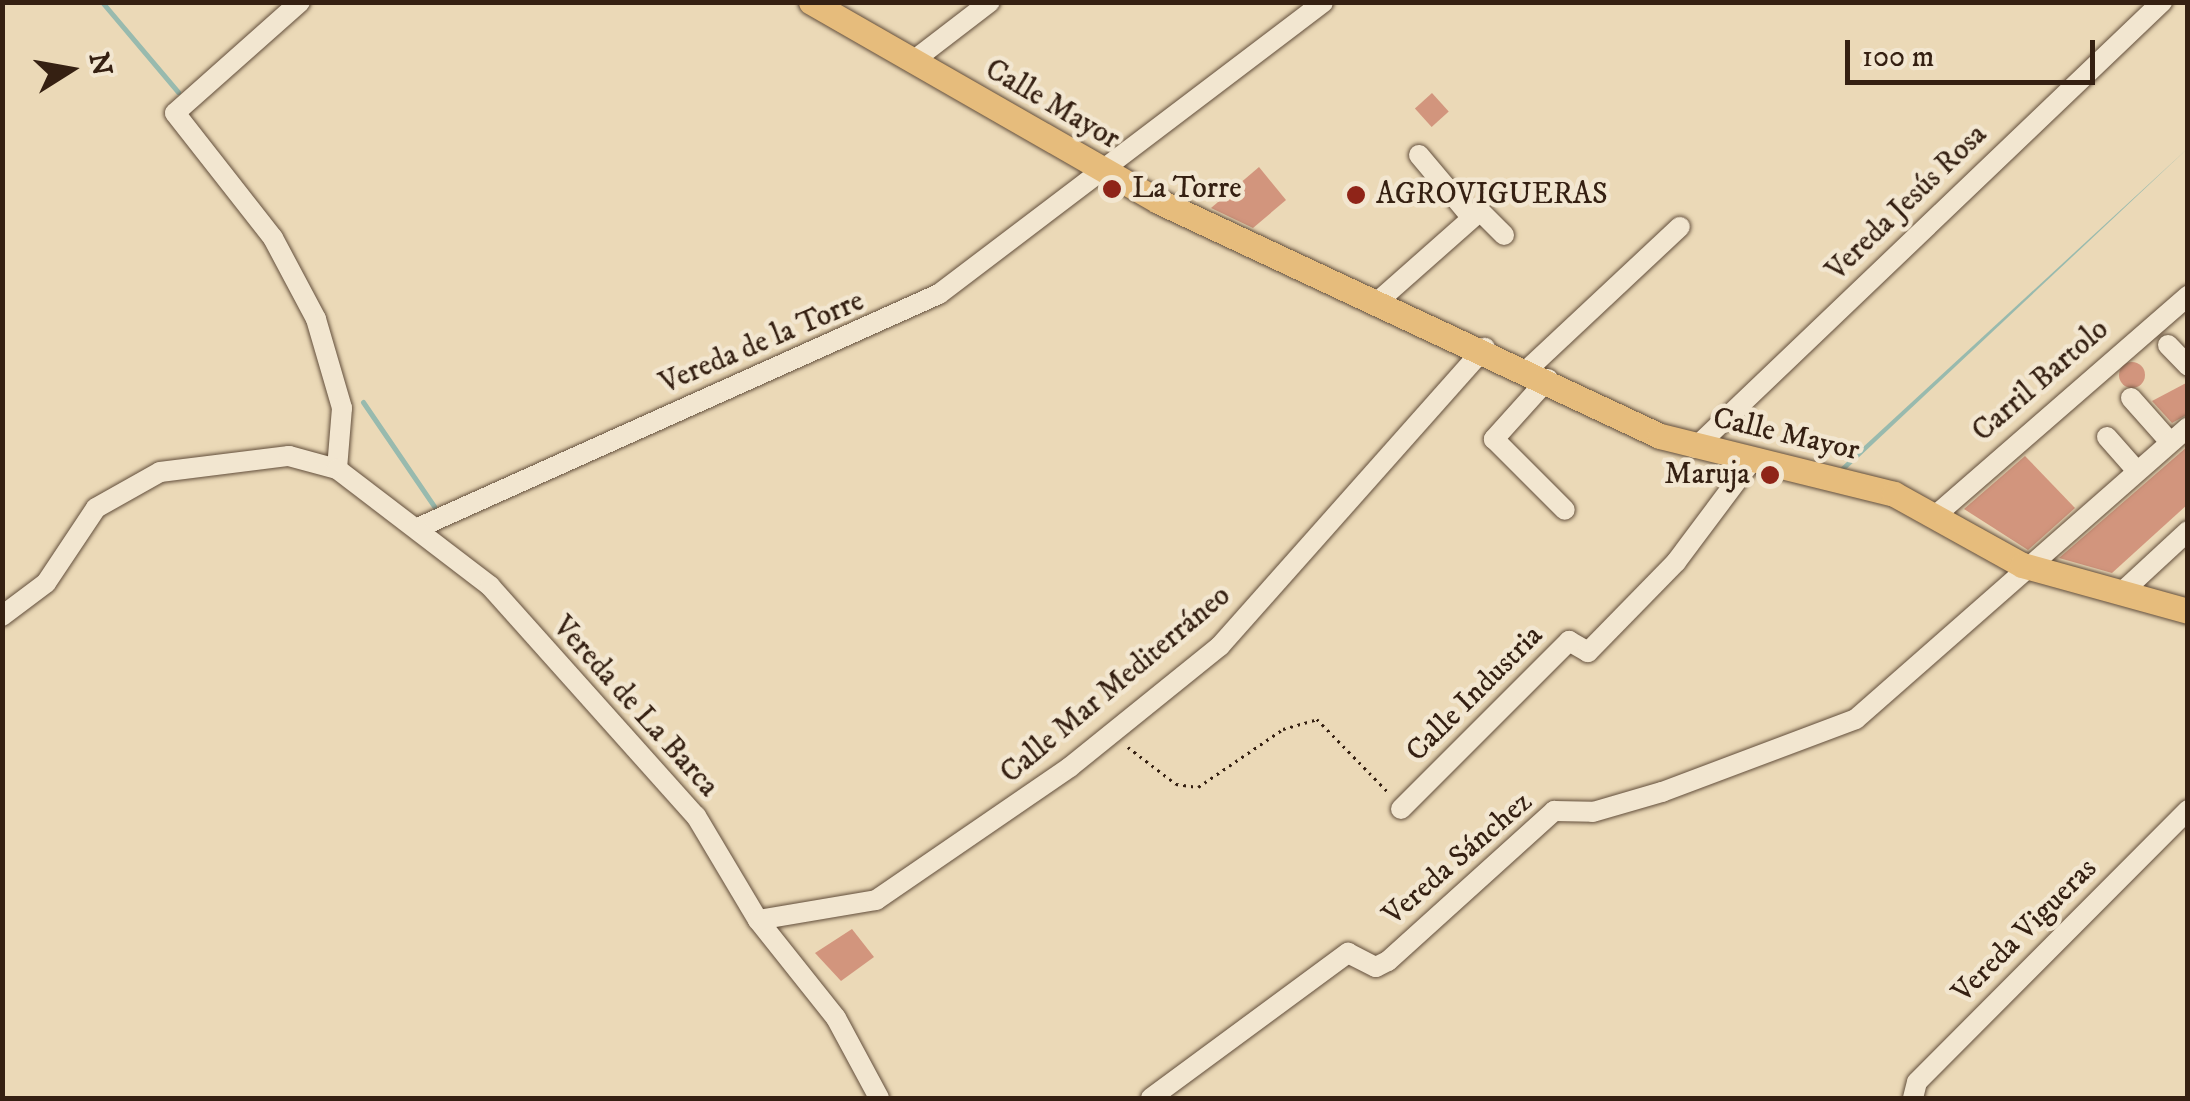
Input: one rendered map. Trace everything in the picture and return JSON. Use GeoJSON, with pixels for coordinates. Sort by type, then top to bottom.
{"type":"FeatureCollection","features":[{"type":"Feature","properties":{"kind":"main road","name":"Calle Mayor"},"geometry":{"type":"LineString","coordinates":[[812,2],[1101,172],[1375,304],[1485,348],[1695,448],[1881,490],[1936,515],[2022,565],[2188,611]]}},
{"type":"Feature","properties":{"kind":"street"},"geometry":{"type":"LineString","coordinates":[[2,616],[46,583],[96,508],[160,472],[289,456],[337,468],[342,408],[316,319],[273,238],[174,112],[300,2]]}},
{"type":"Feature","properties":{"kind":"street"},"geometry":{"type":"LineString","coordinates":[[913,62],[990,2]]}},
{"type":"Feature","properties":{"kind":"street","name":"Vereda de la Torre"},"geometry":{"type":"LineString","coordinates":[[420,527],[891,321],[1004,252],[1101,172],[1323,2]]}},
{"type":"Feature","properties":{"kind":"street","name":"Vereda Jesús Rosa"},"geometry":{"type":"LineString","coordinates":[[1695,448],[2162,2]]}},
{"type":"Feature","properties":{"kind":"street"},"geometry":{"type":"LineString","coordinates":[[1420,156],[1472,218]]}},
{"type":"Feature","properties":{"kind":"street"},"geometry":{"type":"LineString","coordinates":[[1375,304],[1480,211],[1504,235]]}},
{"type":"Feature","properties":{"kind":"street"},"geometry":{"type":"LineString","coordinates":[[1565,510],[1494,439],[1538,374],[1680,227]]}},
{"type":"Feature","properties":{"kind":"street","name":"Carril Bartolo"},"geometry":{"type":"LineString","coordinates":[[1936,515],[2188,296]]}},
{"type":"Feature","properties":{"kind":"street"},"geometry":{"type":"LineString","coordinates":[[2168,345],[2188,366]]}},
{"type":"Feature","properties":{"kind":"street","name":"Calle Mar Mediterráneo"},"geometry":{"type":"LineString","coordinates":[[758,920],[876,900],[1112,733],[1220,646],[1485,348]]}},
{"type":"Feature","properties":{"kind":"street"},"geometry":{"type":"LineString","coordinates":[[2131,398],[2170,442]]}},
{"type":"Feature","properties":{"kind":"street"},"geometry":{"type":"LineString","coordinates":[[2022,565],[2188,426]]}},
{"type":"Feature","properties":{"kind":"street"},"geometry":{"type":"LineString","coordinates":[[2108,437],[2137,471]]}},
{"type":"Feature","properties":{"kind":"street","name":"Calle Industria"},"geometry":{"type":"LineString","coordinates":[[1400,809],[1569,642],[1588,652],[1676,562],[1750,463]]}},
{"type":"Feature","properties":{"kind":"street","name":"Vereda de La Barca"},"geometry":{"type":"LineString","coordinates":[[337,468],[420,527],[490,586],[696,816],[758,920],[836,1018],[879,1098]]}},
{"type":"Feature","properties":{"kind":"street"},"geometry":{"type":"LineString","coordinates":[[2122,592],[2188,531]]}},
{"type":"Feature","properties":{"kind":"street","name":"Vereda Sánchez"},"geometry":{"type":"LineString","coordinates":[[1151,1098],[1348,953],[1376,967],[1388,961],[1554,811],[1593,812],[1662,792],[1856,720],[1919,672],[2022,565]]}},
{"type":"Feature","properties":{"kind":"street","name":"Vereda Vigueras"},"geometry":{"type":"LineString","coordinates":[[1913,1098],[1917,1082],[2188,810]]}},
{"type":"Feature","properties":{"kind":"path"},"geometry":{"type":"LineString","coordinates":[[1112,733],[1191,788],[1283,729],[1317,719],[1400,809]]}},
{"type":"Feature","properties":{"kind":"water"},"geometry":{"type":"Polygon","coordinates":[[[2187,149],[1841,474],[1836,472],[2187,149]]]}},
{"type":"Feature","properties":{"kind":"building"},"geometry":{"type":"Polygon","coordinates":[[[1432,93],[1449,112],[1432,127],[1415,108],[1432,93]]]}},
{"type":"Feature","properties":{"kind":"building"},"geometry":{"type":"Polygon","coordinates":[[[1259,167],[1286,200],[1253,228],[1211,208],[1259,167]]]}},
{"type":"Feature","properties":{"kind":"building"},"geometry":{"type":"Polygon","coordinates":[[[2132,362],[2141,366],[2145,375],[2141,384],[2132,388],[2123,384],[2119,375],[2123,366],[2132,362]]]}},
{"type":"Feature","properties":{"kind":"building"},"geometry":{"type":"Polygon","coordinates":[[[2188,382],[2188,414],[2172,423],[2152,401],[2188,382]]]}},
{"type":"Feature","properties":{"kind":"building"},"geometry":{"type":"Polygon","coordinates":[[[2188,446],[2188,504],[2112,573],[2059,558],[2188,446]]]}},
{"type":"Feature","properties":{"kind":"building"},"geometry":{"type":"Polygon","coordinates":[[[2025,456],[2075,508],[2028,550],[1964,509],[2025,456]]]}},
{"type":"Feature","properties":{"kind":"building"},"geometry":{"type":"Polygon","coordinates":[[[852,929],[874,957],[841,981],[815,953],[852,929]]]}},
{"type":"Feature","properties":{"kind":"waterway"},"geometry":{"type":"LineString","coordinates":[[102,2],[178,92]]}},
{"type":"Feature","properties":{"kind":"waterway"},"geometry":{"type":"LineString","coordinates":[[363,402],[434,506]]}},
{"type":"Feature","properties":{"kind":"place","name":"La Torre"},"geometry":{"type":"Point","coordinates":[1112,189]}},
{"type":"Feature","properties":{"kind":"place","name":"AGROVIGUERAS"},"geometry":{"type":"Point","coordinates":[1356,195]}},
{"type":"Feature","properties":{"kind":"place","name":"Maruja"},"geometry":{"type":"Point","coordinates":[1770,475]}}]}
